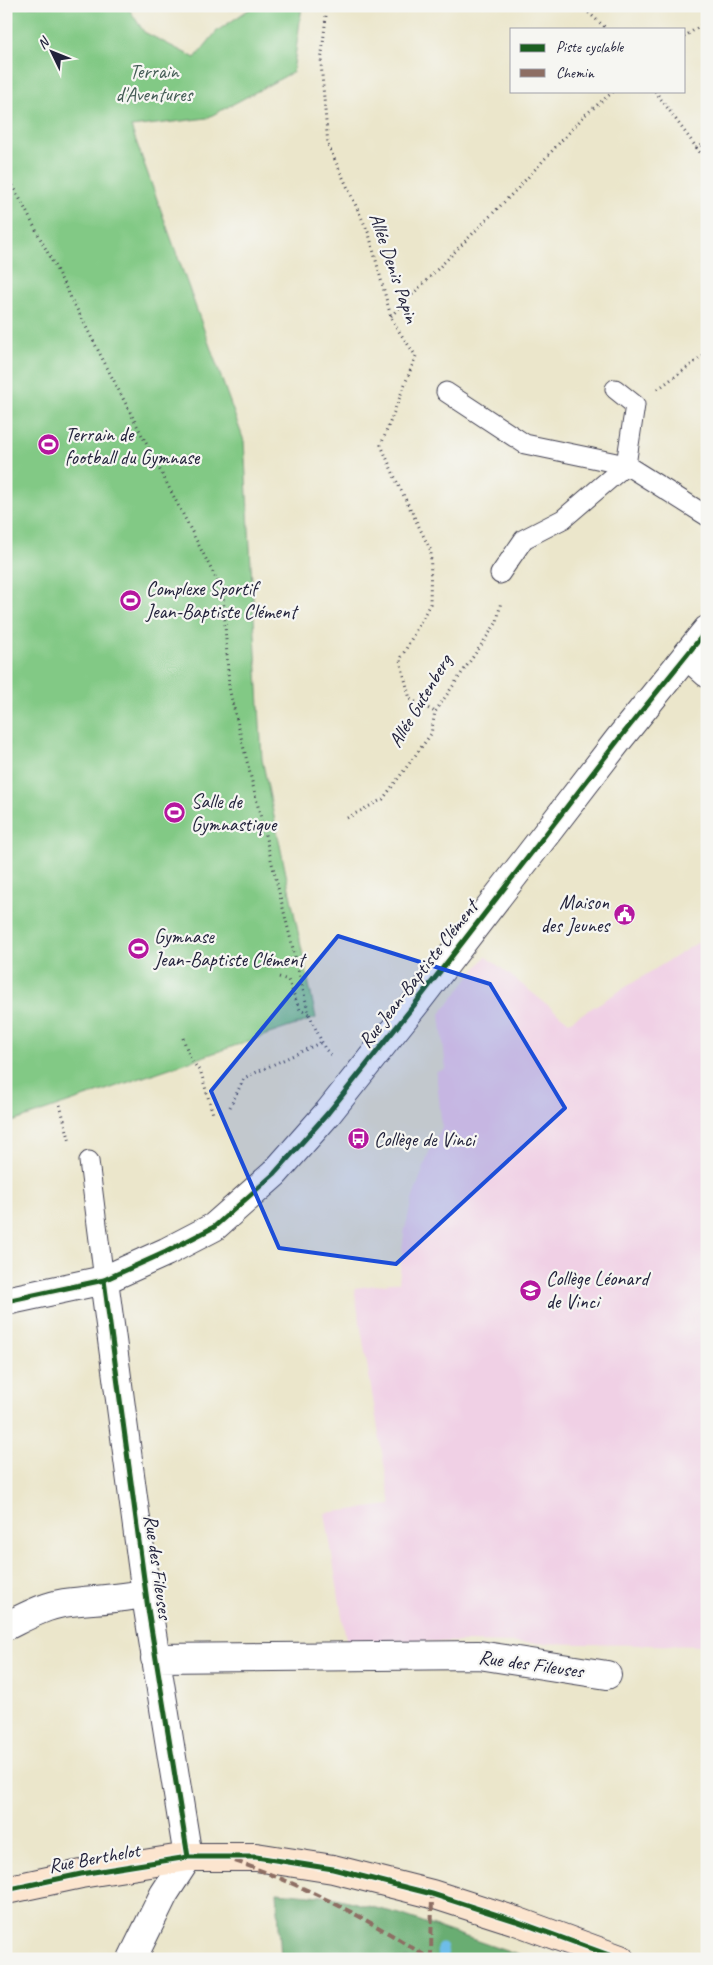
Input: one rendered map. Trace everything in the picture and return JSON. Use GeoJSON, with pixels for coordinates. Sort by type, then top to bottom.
{"type":"FeatureCollection","features":[{"type":"Feature","properties":{"kind":"street","name":"Rue Jean-Baptiste Clément"},"geometry":{"type":"LineString","coordinates":[[6,1301],[104,1280],[166,1252],[214,1227],[274,1174],[328,1114],[619,739],[707,630]]}},
{"type":"Feature","properties":{"kind":"street"},"geometry":{"type":"LineString","coordinates":[[687,655],[707,673]]}},
{"type":"Feature","properties":{"kind":"street","name":"Rue des Fileuses"},"geometry":{"type":"LineString","coordinates":[[104,1280],[145,1593],[188,1858]]}},
{"type":"Feature","properties":{"kind":"street"},"geometry":{"type":"LineString","coordinates":[[6,1626],[36,1612],[62,1603],[130,1597],[145,1593]]}},
{"type":"Feature","properties":{"kind":"street","name":"Rue des Fileuses"},"geometry":{"type":"LineString","coordinates":[[155,1658],[479,1655],[607,1675]]}},
{"type":"Feature","properties":{"kind":"street"},"geometry":{"type":"LineString","coordinates":[[132,1959],[164,1894],[188,1858]]}},
{"type":"Feature","properties":{"kind":"street","name":"Rue Berthelot"},"geometry":{"type":"LineString","coordinates":[[6,1890],[81,1874],[188,1858],[256,1858],[333,1869],[446,1899],[516,1921],[620,1959]]}},
{"type":"Feature","properties":{"kind":"lane"},"geometry":{"type":"LineString","coordinates":[[500,574],[524,540],[563,519],[626,465],[635,405],[615,389]]}},
{"type":"Feature","properties":{"kind":"lane"},"geometry":{"type":"LineString","coordinates":[[446,392],[525,444],[626,465],[707,516]]}},
{"type":"Feature","properties":{"kind":"lane"},"geometry":{"type":"LineString","coordinates":[[89,1161],[104,1280]]}},
{"type":"Feature","properties":{"kind":"path"},"geometry":{"type":"LineString","coordinates":[[581,6],[606,28]]}},
{"type":"Feature","properties":{"kind":"path"},"geometry":{"type":"LineString","coordinates":[[686,36],[707,20]]}},
{"type":"Feature","properties":{"kind":"path"},"geometry":{"type":"LineString","coordinates":[[391,317],[518,188],[585,115],[613,92]]}},
{"type":"Feature","properties":{"kind":"path"},"geometry":{"type":"LineString","coordinates":[[656,92],[707,162]]}},
{"type":"Feature","properties":{"kind":"path"},"geometry":{"type":"LineString","coordinates":[[696,148],[707,142]]}},
{"type":"Feature","properties":{"kind":"path"},"geometry":{"type":"LineString","coordinates":[[6,172],[223,592],[229,688],[309,1014],[325,1049],[355,1079]]}},
{"type":"Feature","properties":{"kind":"path"},"geometry":{"type":"LineString","coordinates":[[635,405],[707,353]]}},
{"type":"Feature","properties":{"kind":"path"},"geometry":{"type":"LineString","coordinates":[[279,977],[288,980],[300,1010],[309,1014]]}},
{"type":"Feature","properties":{"kind":"path"},"geometry":{"type":"LineString","coordinates":[[183,1038],[190,1058],[200,1073],[213,1114]]}},
{"type":"Feature","properties":{"kind":"path"},"geometry":{"type":"LineString","coordinates":[[230,1107],[244,1078],[322,1042]]}},
{"type":"Feature","properties":{"kind":"path"},"geometry":{"type":"LineString","coordinates":[[60,1105],[72,1148]]}},
{"type":"Feature","properties":{"kind":"highlighted area"},"geometry":{"type":"Polygon","coordinates":[[[338,936],[490,984],[565,1108],[396,1264],[279,1248],[211,1091],[338,936]]]}},
{"type":"Feature","properties":{"kind":"shaded area","name":"Collège Léonard de Vinci"},"geometry":{"type":"Polygon","coordinates":[[[707,937],[707,1646],[346,1640],[325,1513],[391,1505],[354,1288],[399,1282],[404,1233],[412,1200],[431,1147],[442,1127],[436,1072],[446,1069],[440,1014],[486,956],[569,1022],[707,937]]]}},
{"type":"Feature","properties":{"kind":"green space","name":"Complexe Sportif Jean-Baptiste Clément"},"geometry":{"type":"Polygon","coordinates":[[[6,6],[127,6],[144,32],[195,58],[217,31],[254,6],[302,6],[293,72],[207,118],[131,127],[244,441],[262,759],[316,1018],[6,1124],[6,6]]]}},
{"type":"Feature","properties":{"kind":"green space"},"geometry":{"type":"Polygon","coordinates":[[[277,1892],[332,1897],[400,1914],[529,1959],[281,1959],[277,1892]]]}},
{"type":"Feature","properties":{"kind":"waterway"},"geometry":{"type":"LineString","coordinates":[[442,1948],[443,1959]]}},
{"type":"Feature","properties":{"kind":"marked path"},"geometry":{"type":"LineString","coordinates":[[235,1861],[261,1870],[336,1904],[430,1959]]}},
{"type":"Feature","properties":{"kind":"marked path"},"geometry":{"type":"LineString","coordinates":[[431,1959],[432,1894]]}},
{"type":"Feature","properties":{"kind":"cycle path"},"geometry":{"type":"LineString","coordinates":[[6,1301],[104,1280],[166,1252],[214,1227],[274,1174],[328,1113],[415,1004],[619,739],[707,630]]}},
{"type":"Feature","properties":{"kind":"cycle path"},"geometry":{"type":"LineString","coordinates":[[104,1280],[148,1609],[188,1857]]}},
{"type":"Feature","properties":{"kind":"cycle path"},"geometry":{"type":"LineString","coordinates":[[6,1890],[81,1874],[188,1857],[256,1857],[333,1869],[432,1894],[516,1921],[620,1959]]}},
{"type":"Feature","properties":{"kind":"place","name":"Terrain de football du Gymnase"},"geometry":{"type":"Point","coordinates":[49,445]}},
{"type":"Feature","properties":{"kind":"place","name":"Complexe Sportif Jean-Baptiste Clément"},"geometry":{"type":"Point","coordinates":[130,600]}},
{"type":"Feature","properties":{"kind":"place","name":"Salle de Gymnastique"},"geometry":{"type":"Point","coordinates":[175,813]}},
{"type":"Feature","properties":{"kind":"place","name":"Maison des Jeunes"},"geometry":{"type":"Point","coordinates":[625,914]}},
{"type":"Feature","properties":{"kind":"place","name":"Gymnase Jean-Baptiste Clément"},"geometry":{"type":"Point","coordinates":[138,948]}},
{"type":"Feature","properties":{"kind":"place","name":"Collège de Vinci"},"geometry":{"type":"Point","coordinates":[358,1139]}},
{"type":"Feature","properties":{"kind":"place","name":"Collège Léonard de Vinci"},"geometry":{"type":"Point","coordinates":[530,1290]}},
{"type":"Feature","properties":{"kind":"park label","name":"Terrain d'Aventures"},"geometry":{"type":"Point","coordinates":[154,82]}}]}
